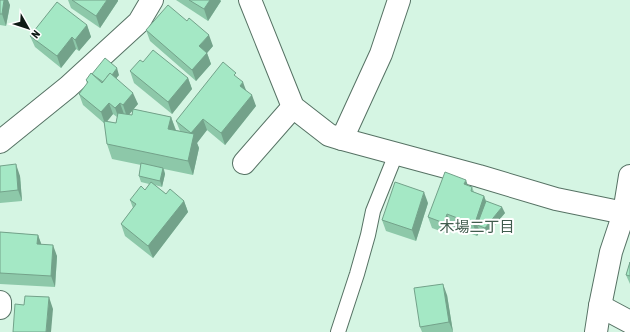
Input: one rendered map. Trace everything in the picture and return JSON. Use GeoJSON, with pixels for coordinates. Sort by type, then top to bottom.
{"type":"FeatureCollection","features":[{"type":"Feature","properties":{"kind":"street"},"geometry":{"type":"LineString","coordinates":[[0,142],[68,87],[139,22],[152,0]]}},
{"type":"Feature","properties":{"kind":"street"},"geometry":{"type":"LineString","coordinates":[[250,0],[293,107],[329,135],[480,176],[556,199],[627,214]]}},
{"type":"Feature","properties":{"kind":"street"},"geometry":{"type":"LineString","coordinates":[[342,139],[381,54],[399,0]]}},
{"type":"Feature","properties":{"kind":"street"},"geometry":{"type":"LineString","coordinates":[[244,163],[293,107]]}},
{"type":"Feature","properties":{"kind":"street"},"geometry":{"type":"LineString","coordinates":[[596,332],[611,252],[627,214],[630,176]]}},
{"type":"Feature","properties":{"kind":"street"},"geometry":{"type":"LineString","coordinates":[[0,302],[0,308]]}},
{"type":"Feature","properties":{"kind":"street"},"geometry":{"type":"LineString","coordinates":[[600,306],[630,322]]}},
{"type":"Feature","properties":{"kind":"lane"},"geometry":{"type":"LineString","coordinates":[[338,332],[368,235],[372,211],[396,154]]}},
{"type":"Feature","properties":{"kind":"building"},"geometry":{"type":"Polygon","coordinates":[[[0,0],[4,0],[2,14],[0,14],[0,0]]]}},
{"type":"Feature","properties":{"kind":"building"},"geometry":{"type":"Polygon","coordinates":[[[72,0],[107,0],[96,16],[72,0]]]}},
{"type":"Feature","properties":{"kind":"building"},"geometry":{"type":"Polygon","coordinates":[[[189,0],[210,0],[204,9],[189,0]]]}},
{"type":"Feature","properties":{"kind":"building"},"geometry":{"type":"Polygon","coordinates":[[[57,2],[87,25],[75,40],[72,37],[57,56],[30,36],[57,2]]]}},
{"type":"Feature","properties":{"kind":"building"},"geometry":{"type":"Polygon","coordinates":[[[168,5],[187,21],[189,18],[209,35],[199,46],[207,53],[192,70],[146,30],[168,5]]]}},
{"type":"Feature","properties":{"kind":"building"},"geometry":{"type":"Polygon","coordinates":[[[153,50],[188,78],[168,102],[130,71],[140,60],[143,62],[153,50]]]}},
{"type":"Feature","properties":{"kind":"building"},"geometry":{"type":"Polygon","coordinates":[[[105,58],[117,68],[112,75],[110,73],[103,82],[92,74],[105,58]]]}},
{"type":"Feature","properties":{"kind":"building"},"geometry":{"type":"Polygon","coordinates":[[[223,62],[236,73],[234,75],[243,82],[240,86],[252,95],[221,133],[203,119],[191,133],[176,121],[223,62]]]}},
{"type":"Feature","properties":{"kind":"building"},"geometry":{"type":"Polygon","coordinates":[[[91,73],[102,83],[110,73],[133,93],[123,105],[120,103],[115,108],[109,103],[101,112],[79,94],[88,82],[86,80],[91,73]]]}},
{"type":"Feature","properties":{"kind":"building"},"geometry":{"type":"Polygon","coordinates":[[[133,109],[171,117],[168,129],[194,134],[188,161],[107,144],[104,121],[116,123],[118,113],[132,115],[133,109]]]}},
{"type":"Feature","properties":{"kind":"building"},"geometry":{"type":"Polygon","coordinates":[[[141,163],[163,168],[160,181],[139,176],[141,163]]]}},
{"type":"Feature","properties":{"kind":"building"},"geometry":{"type":"Polygon","coordinates":[[[16,164],[18,190],[0,192],[0,166],[16,164]]]}},
{"type":"Feature","properties":{"kind":"building"},"geometry":{"type":"Polygon","coordinates":[[[445,172],[466,180],[464,184],[472,187],[471,191],[484,196],[476,220],[473,224],[447,214],[444,223],[428,217],[445,172]]]}},
{"type":"Feature","properties":{"kind":"building"},"geometry":{"type":"Polygon","coordinates":[[[151,182],[166,194],[170,189],[184,201],[148,246],[121,224],[136,204],[130,200],[141,186],[145,190],[151,182]]]}},
{"type":"Feature","properties":{"kind":"building"},"geometry":{"type":"Polygon","coordinates":[[[395,182],[424,192],[412,230],[382,220],[395,182]]]}},
{"type":"Feature","properties":{"kind":"building"},"geometry":{"type":"Polygon","coordinates":[[[486,201],[502,207],[485,228],[477,225],[486,201]]]}},
{"type":"Feature","properties":{"kind":"building"},"geometry":{"type":"Polygon","coordinates":[[[0,232],[38,235],[37,244],[53,245],[51,276],[0,273],[0,232]]]}},
{"type":"Feature","properties":{"kind":"building"},"geometry":{"type":"Polygon","coordinates":[[[630,262],[630,276],[626,275],[630,262]]]}},
{"type":"Feature","properties":{"kind":"building"},"geometry":{"type":"Polygon","coordinates":[[[443,284],[449,322],[420,327],[414,288],[443,284]]]}},
{"type":"Feature","properties":{"kind":"building"},"geometry":{"type":"Polygon","coordinates":[[[25,296],[49,297],[46,332],[13,332],[15,304],[24,305],[25,296]]]}},
{"type":"Feature","properties":{"kind":"district","name":"木場二丁目"},"geometry":{"type":"Point","coordinates":[477,227]}}]}
